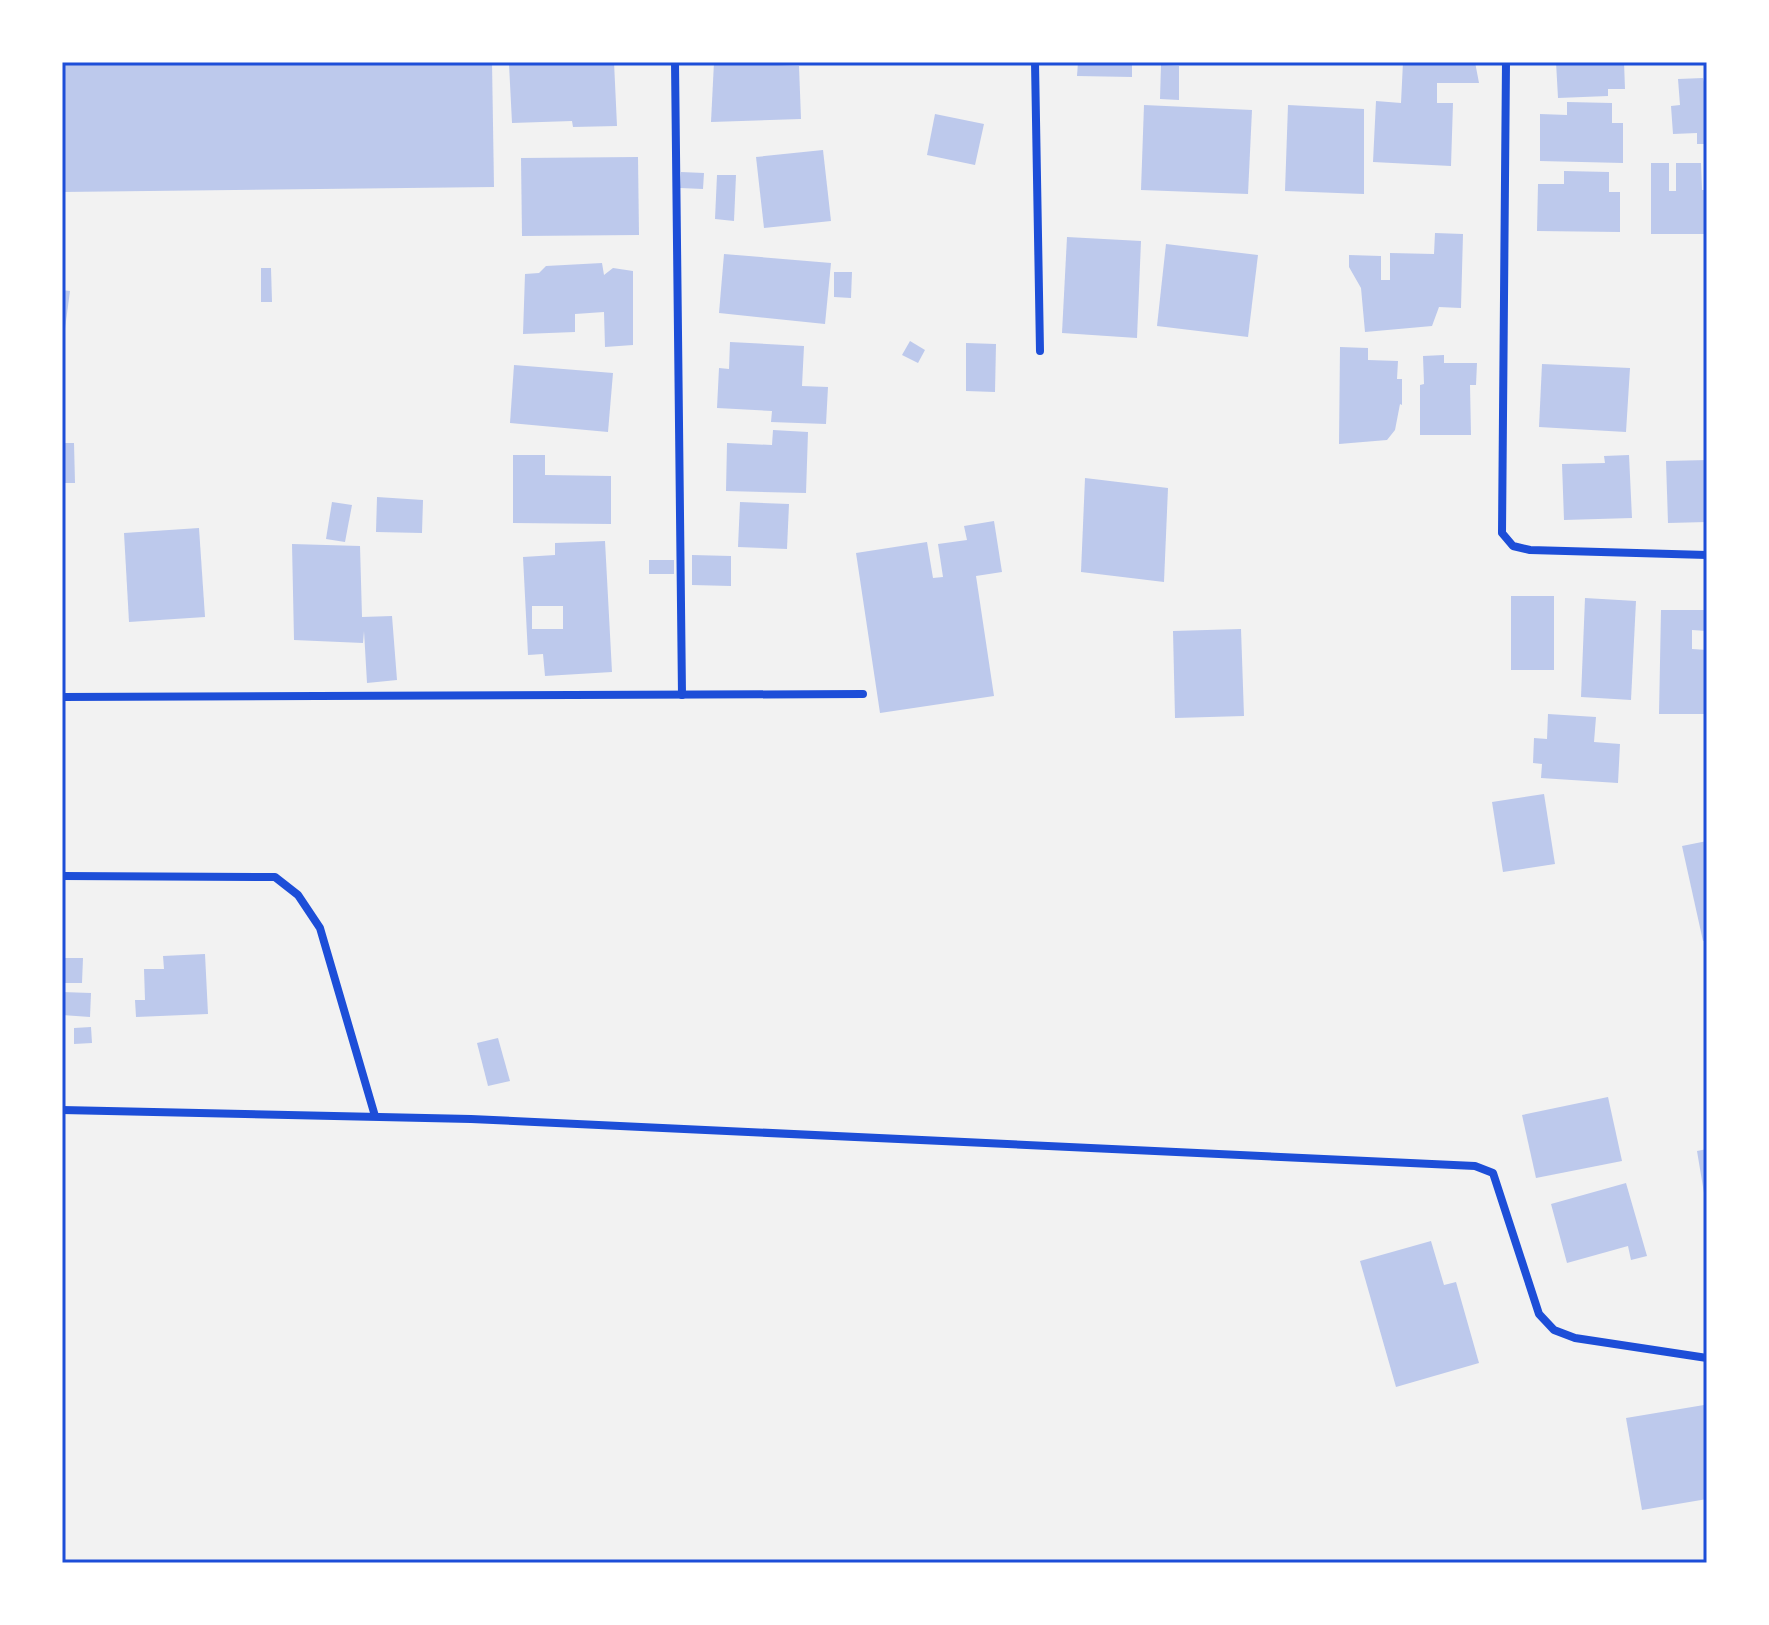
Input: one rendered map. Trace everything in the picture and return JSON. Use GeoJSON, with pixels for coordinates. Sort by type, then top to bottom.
{"type":"FeatureCollection","features":[{"type":"Feature","properties":{"kind":"street"},"geometry":{"type":"LineString","coordinates":[[675,62],[682,695]]}},
{"type":"Feature","properties":{"kind":"street"},"geometry":{"type":"LineString","coordinates":[[1035,62],[1040,351]]}},
{"type":"Feature","properties":{"kind":"street"},"geometry":{"type":"LineString","coordinates":[[1506,62],[1502,533],[1513,546],[1530,550],[1707,555]]}},
{"type":"Feature","properties":{"kind":"street"},"geometry":{"type":"LineString","coordinates":[[62,697],[863,694]]}},
{"type":"Feature","properties":{"kind":"street"},"geometry":{"type":"LineString","coordinates":[[62,876],[275,877],[298,895],[320,928],[375,1116]]}},
{"type":"Feature","properties":{"kind":"street"},"geometry":{"type":"LineString","coordinates":[[62,1110],[375,1116],[1475,1166],[1493,1173],[1539,1314],[1554,1330],[1575,1338],[1707,1358]]}},
{"type":"Feature","properties":{"kind":"building"},"geometry":{"type":"Polygon","coordinates":[[[62,62],[492,62],[494,187],[62,192],[62,62]]]}},
{"type":"Feature","properties":{"kind":"building"},"geometry":{"type":"Polygon","coordinates":[[[614,62],[617,126],[573,127],[572,121],[512,123],[509,64],[614,62]]]}},
{"type":"Feature","properties":{"kind":"building"},"geometry":{"type":"Polygon","coordinates":[[[714,62],[799,66],[801,119],[711,122],[714,62]]]}},
{"type":"Feature","properties":{"kind":"building"},"geometry":{"type":"Polygon","coordinates":[[[1078,62],[1132,62],[1132,77],[1077,76],[1078,62]]]}},
{"type":"Feature","properties":{"kind":"building"},"geometry":{"type":"Polygon","coordinates":[[[1403,62],[1475,62],[1479,83],[1437,83],[1437,103],[1453,103],[1451,166],[1373,162],[1376,101],[1401,103],[1403,62]]]}},
{"type":"Feature","properties":{"kind":"building"},"geometry":{"type":"Polygon","coordinates":[[[1556,62],[1624,62],[1625,89],[1608,89],[1608,96],[1558,98],[1556,62]]]}},
{"type":"Feature","properties":{"kind":"building"},"geometry":{"type":"Polygon","coordinates":[[[1161,65],[1179,66],[1179,100],[1160,99],[1161,65]]]}},
{"type":"Feature","properties":{"kind":"building"},"geometry":{"type":"Polygon","coordinates":[[[1703,78],[1704,82],[1707,81],[1707,144],[1697,144],[1697,133],[1673,134],[1671,106],[1680,105],[1678,79],[1703,78]]]}},
{"type":"Feature","properties":{"kind":"building"},"geometry":{"type":"Polygon","coordinates":[[[1567,102],[1612,103],[1612,123],[1623,123],[1623,163],[1540,161],[1540,114],[1567,115],[1567,102]]]}},
{"type":"Feature","properties":{"kind":"building"},"geometry":{"type":"Polygon","coordinates":[[[1144,105],[1252,110],[1248,194],[1141,190],[1144,105]]]}},
{"type":"Feature","properties":{"kind":"building"},"geometry":{"type":"Polygon","coordinates":[[[1288,105],[1364,109],[1364,194],[1285,191],[1288,105]]]}},
{"type":"Feature","properties":{"kind":"building"},"geometry":{"type":"Polygon","coordinates":[[[935,114],[984,124],[975,165],[927,155],[935,114]]]}},
{"type":"Feature","properties":{"kind":"building"},"geometry":{"type":"Polygon","coordinates":[[[823,150],[831,221],[764,228],[756,157],[823,150]]]}},
{"type":"Feature","properties":{"kind":"building"},"geometry":{"type":"Polygon","coordinates":[[[638,157],[639,235],[522,236],[521,158],[638,157]]]}},
{"type":"Feature","properties":{"kind":"building"},"geometry":{"type":"Polygon","coordinates":[[[1651,163],[1669,163],[1669,191],[1676,191],[1676,163],[1701,163],[1702,190],[1707,190],[1707,234],[1651,234],[1651,163]]]}},
{"type":"Feature","properties":{"kind":"building"},"geometry":{"type":"Polygon","coordinates":[[[1564,171],[1609,172],[1609,192],[1620,192],[1620,232],[1537,231],[1538,184],[1564,184],[1564,171]]]}},
{"type":"Feature","properties":{"kind":"building"},"geometry":{"type":"Polygon","coordinates":[[[681,172],[704,173],[703,189],[680,188],[681,172]]]}},
{"type":"Feature","properties":{"kind":"building"},"geometry":{"type":"Polygon","coordinates":[[[717,175],[736,175],[734,221],[715,219],[717,175]]]}},
{"type":"Feature","properties":{"kind":"building"},"geometry":{"type":"Polygon","coordinates":[[[1435,233],[1463,234],[1461,308],[1439,307],[1432,326],[1365,332],[1361,288],[1349,267],[1349,255],[1381,256],[1381,280],[1390,280],[1390,253],[1434,254],[1435,233]]]}},
{"type":"Feature","properties":{"kind":"building"},"geometry":{"type":"Polygon","coordinates":[[[1067,237],[1141,241],[1137,338],[1062,333],[1067,237]]]}},
{"type":"Feature","properties":{"kind":"building"},"geometry":{"type":"Polygon","coordinates":[[[1166,244],[1258,255],[1248,337],[1157,326],[1166,244]]]}},
{"type":"Feature","properties":{"kind":"building"},"geometry":{"type":"Polygon","coordinates":[[[724,254],[831,263],[825,324],[719,313],[724,254]]]}},
{"type":"Feature","properties":{"kind":"building"},"geometry":{"type":"Polygon","coordinates":[[[602,263],[604,275],[613,268],[633,271],[633,345],[605,347],[604,312],[575,314],[575,332],[523,334],[525,274],[539,273],[546,266],[602,263]]]}},
{"type":"Feature","properties":{"kind":"building"},"geometry":{"type":"Polygon","coordinates":[[[261,268],[271,268],[272,302],[261,302],[261,268]]]}},
{"type":"Feature","properties":{"kind":"building"},"geometry":{"type":"Polygon","coordinates":[[[834,272],[852,272],[851,298],[834,297],[834,272]]]}},
{"type":"Feature","properties":{"kind":"building"},"geometry":{"type":"Polygon","coordinates":[[[62,290],[70,291],[64,336],[62,336],[62,290]]]}},
{"type":"Feature","properties":{"kind":"building"},"geometry":{"type":"Polygon","coordinates":[[[910,341],[925,350],[918,363],[902,355],[910,341]]]}},
{"type":"Feature","properties":{"kind":"building"},"geometry":{"type":"Polygon","coordinates":[[[730,342],[804,346],[802,386],[828,387],[826,424],[771,422],[772,411],[717,408],[719,368],[729,369],[730,342]]]}},
{"type":"Feature","properties":{"kind":"building"},"geometry":{"type":"Polygon","coordinates":[[[966,343],[996,344],[995,392],[966,391],[966,343]]]}},
{"type":"Feature","properties":{"kind":"building"},"geometry":{"type":"Polygon","coordinates":[[[1340,347],[1368,348],[1368,360],[1398,361],[1397,379],[1402,379],[1402,405],[1395,430],[1387,440],[1339,444],[1340,347]]]}},
{"type":"Feature","properties":{"kind":"building"},"geometry":{"type":"Polygon","coordinates":[[[1444,355],[1444,363],[1477,363],[1476,385],[1470,385],[1471,435],[1420,435],[1423,356],[1444,355]]]}},
{"type":"Feature","properties":{"kind":"building"},"geometry":{"type":"Polygon","coordinates":[[[1542,364],[1630,368],[1626,432],[1539,427],[1542,364]]]}},
{"type":"Feature","properties":{"kind":"building"},"geometry":{"type":"Polygon","coordinates":[[[514,365],[613,373],[608,432],[510,423],[514,365]]]}},
{"type":"Feature","properties":{"kind":"building"},"geometry":{"type":"Polygon","coordinates":[[[773,430],[808,432],[806,493],[726,491],[727,443],[772,445],[773,430]]]}},
{"type":"Feature","properties":{"kind":"building"},"geometry":{"type":"Polygon","coordinates":[[[62,443],[74,443],[75,483],[62,483],[62,443]]]}},
{"type":"Feature","properties":{"kind":"building"},"geometry":{"type":"Polygon","coordinates":[[[513,455],[545,455],[545,475],[611,476],[611,524],[513,523],[513,455]]]}},
{"type":"Feature","properties":{"kind":"building"},"geometry":{"type":"Polygon","coordinates":[[[1629,455],[1632,518],[1564,520],[1562,464],[1605,463],[1604,456],[1629,455]]]}},
{"type":"Feature","properties":{"kind":"building"},"geometry":{"type":"Polygon","coordinates":[[[1707,460],[1707,522],[1668,523],[1666,461],[1707,460]]]}},
{"type":"Feature","properties":{"kind":"building"},"geometry":{"type":"Polygon","coordinates":[[[1085,478],[1168,488],[1164,582],[1081,572],[1085,478]]]}},
{"type":"Feature","properties":{"kind":"building"},"geometry":{"type":"Polygon","coordinates":[[[377,497],[423,500],[422,533],[376,532],[377,497]]]}},
{"type":"Feature","properties":{"kind":"building"},"geometry":{"type":"Polygon","coordinates":[[[332,502],[352,505],[345,542],[326,539],[332,502]]]}},
{"type":"Feature","properties":{"kind":"building"},"geometry":{"type":"Polygon","coordinates":[[[740,502],[789,504],[787,549],[738,547],[740,502]]]}},
{"type":"Feature","properties":{"kind":"building"},"geometry":{"type":"Polygon","coordinates":[[[994,521],[1002,572],[976,576],[994,696],[880,713],[856,553],[927,542],[933,578],[943,577],[938,544],[967,540],[964,526],[994,521]]]}},
{"type":"Feature","properties":{"kind":"building"},"geometry":{"type":"Polygon","coordinates":[[[199,528],[205,617],[129,622],[124,533],[199,528]]]}},
{"type":"Feature","properties":{"kind":"building"},"geometry":{"type":"Polygon","coordinates":[[[605,541],[612,672],[545,676],[543,654],[528,655],[523,557],[555,555],[555,543],[605,541]],[[532,606],[532,629],[563,629],[563,606],[532,606]]]}},
{"type":"Feature","properties":{"kind":"building"},"geometry":{"type":"Polygon","coordinates":[[[292,544],[360,546],[362,617],[392,616],[397,680],[367,683],[364,631],[363,643],[294,640],[292,544]]]}},
{"type":"Feature","properties":{"kind":"building"},"geometry":{"type":"Polygon","coordinates":[[[692,555],[731,556],[731,586],[692,585],[692,555]]]}},
{"type":"Feature","properties":{"kind":"building"},"geometry":{"type":"Polygon","coordinates":[[[649,560],[674,560],[674,574],[649,574],[649,560]]]}},
{"type":"Feature","properties":{"kind":"building"},"geometry":{"type":"Polygon","coordinates":[[[1511,596],[1554,596],[1554,670],[1511,670],[1511,596]]]}},
{"type":"Feature","properties":{"kind":"building"},"geometry":{"type":"Polygon","coordinates":[[[1585,598],[1636,601],[1631,700],[1581,697],[1585,598]]]}},
{"type":"Feature","properties":{"kind":"building"},"geometry":{"type":"Polygon","coordinates":[[[1661,610],[1707,610],[1707,631],[1692,630],[1692,649],[1707,650],[1707,714],[1659,714],[1661,610]]]}},
{"type":"Feature","properties":{"kind":"building"},"geometry":{"type":"Polygon","coordinates":[[[1241,629],[1244,716],[1175,718],[1173,631],[1241,629]]]}},
{"type":"Feature","properties":{"kind":"building"},"geometry":{"type":"Polygon","coordinates":[[[1548,714],[1596,717],[1594,742],[1620,744],[1618,783],[1541,778],[1542,764],[1533,763],[1534,738],[1547,739],[1548,714]]]}},
{"type":"Feature","properties":{"kind":"building"},"geometry":{"type":"Polygon","coordinates":[[[1544,794],[1555,864],[1503,872],[1492,802],[1544,794]]]}},
{"type":"Feature","properties":{"kind":"building"},"geometry":{"type":"Polygon","coordinates":[[[1707,841],[1707,940],[1703,941],[1682,846],[1707,841]]]}},
{"type":"Feature","properties":{"kind":"building"},"geometry":{"type":"Polygon","coordinates":[[[205,954],[208,1014],[136,1017],[135,1000],[145,1000],[144,969],[164,969],[163,956],[205,954]]]}},
{"type":"Feature","properties":{"kind":"building"},"geometry":{"type":"Polygon","coordinates":[[[62,958],[83,958],[82,983],[62,983],[62,958]]]}},
{"type":"Feature","properties":{"kind":"building"},"geometry":{"type":"Polygon","coordinates":[[[62,992],[91,993],[90,1017],[62,1015],[62,992]]]}},
{"type":"Feature","properties":{"kind":"building"},"geometry":{"type":"Polygon","coordinates":[[[91,1027],[92,1043],[74,1044],[74,1028],[91,1027]]]}},
{"type":"Feature","properties":{"kind":"building"},"geometry":{"type":"Polygon","coordinates":[[[498,1038],[510,1081],[488,1086],[477,1043],[498,1038]]]}},
{"type":"Feature","properties":{"kind":"building"},"geometry":{"type":"Polygon","coordinates":[[[1608,1097],[1622,1161],[1536,1178],[1522,1115],[1608,1097]]]}},
{"type":"Feature","properties":{"kind":"building"},"geometry":{"type":"Polygon","coordinates":[[[1707,1149],[1707,1199],[1705,1199],[1697,1151],[1707,1149]]]}},
{"type":"Feature","properties":{"kind":"building"},"geometry":{"type":"Polygon","coordinates":[[[1626,1183],[1647,1256],[1631,1260],[1628,1246],[1567,1263],[1551,1204],[1626,1183]]]}},
{"type":"Feature","properties":{"kind":"building"},"geometry":{"type":"Polygon","coordinates":[[[1431,1241],[1444,1285],[1456,1282],[1479,1363],[1396,1387],[1360,1261],[1431,1241]]]}},
{"type":"Feature","properties":{"kind":"building"},"geometry":{"type":"Polygon","coordinates":[[[1704,1405],[1707,1499],[1642,1510],[1626,1418],[1704,1405]]]}}]}
